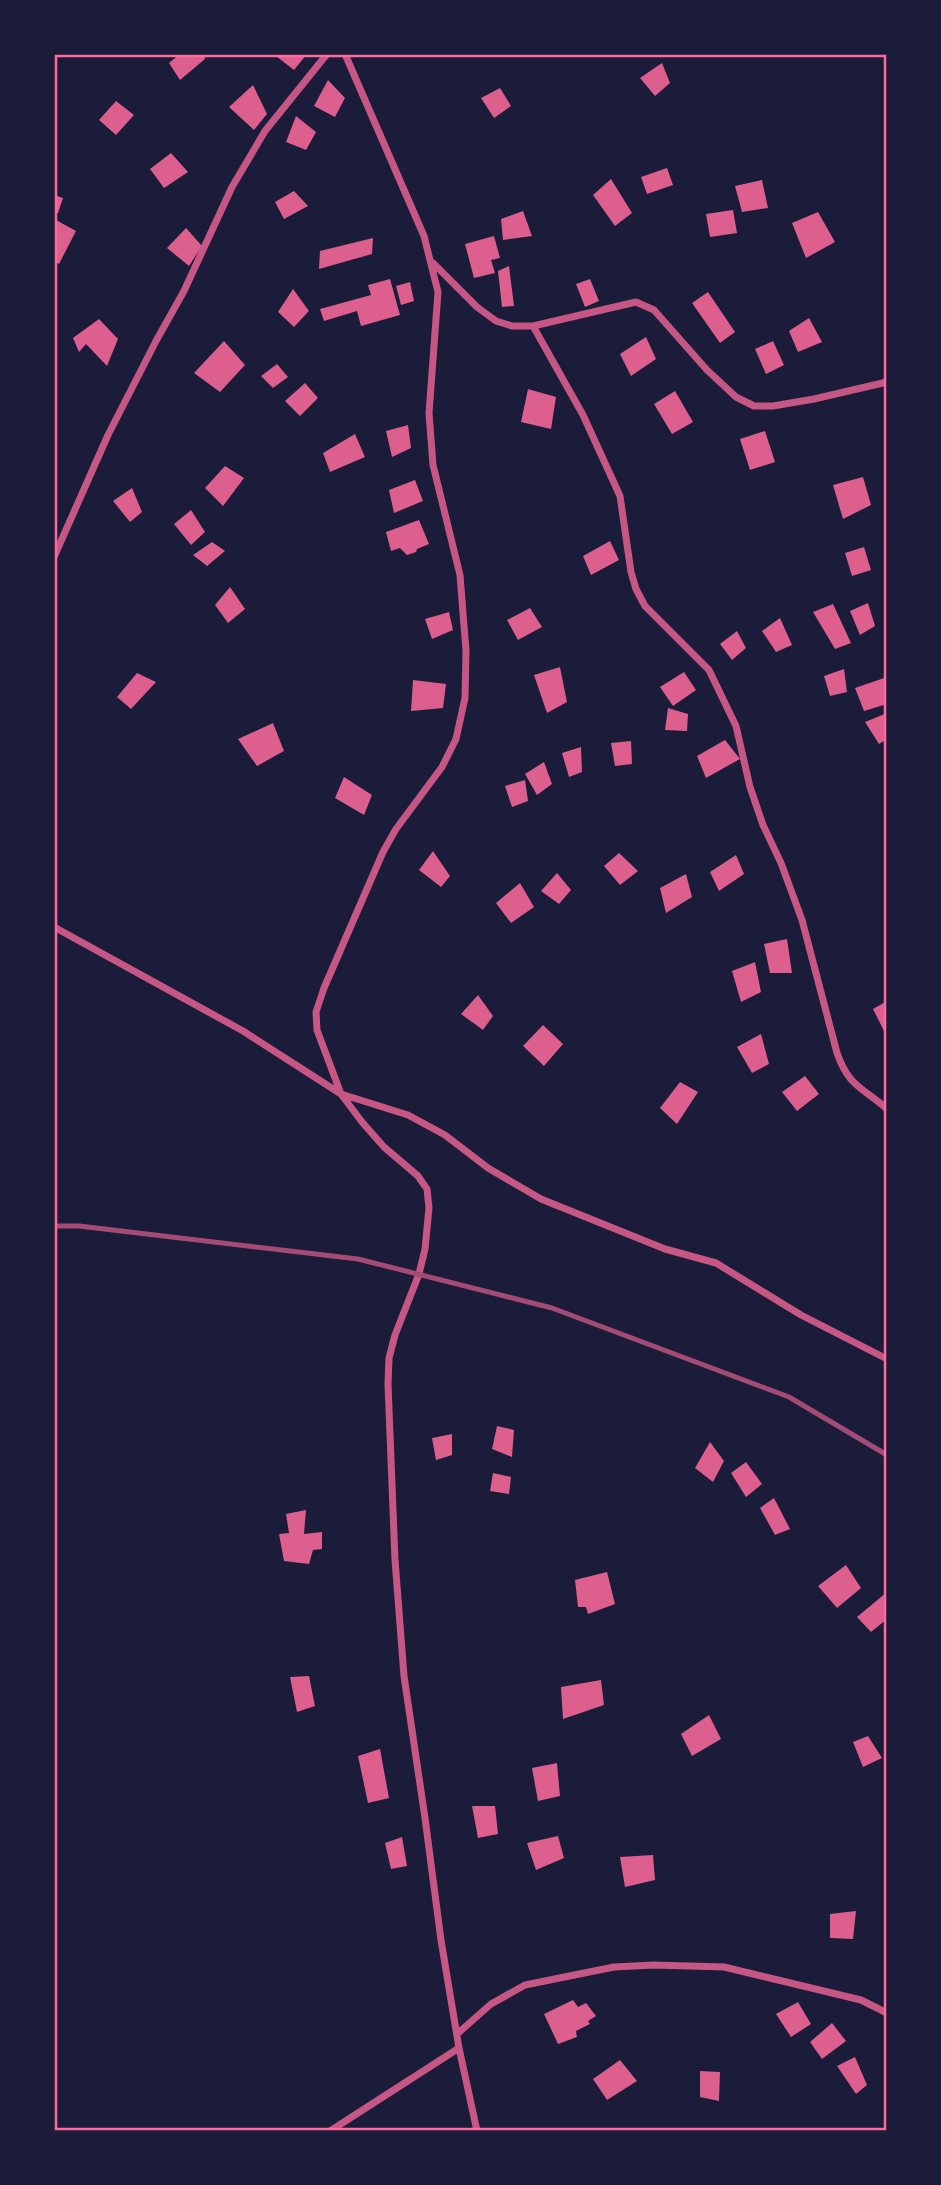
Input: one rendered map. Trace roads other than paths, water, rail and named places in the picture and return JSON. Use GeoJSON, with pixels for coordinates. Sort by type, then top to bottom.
{"type":"FeatureCollection","features":[{"type":"Feature","properties":{"kind":"street"},"geometry":{"type":"LineString","coordinates":[[54,556],[108,435],[184,291],[232,187],[265,131],[327,54]]}},
{"type":"Feature","properties":{"kind":"street"},"geometry":{"type":"LineString","coordinates":[[345,54],[424,236],[438,292],[429,413],[433,465],[460,575],[466,651],[465,698],[456,739],[442,767],[396,829],[383,852],[324,988],[316,1012],[317,1030],[341,1094],[384,1147],[418,1176],[427,1189],[429,1208],[425,1249],[419,1274],[389,1358],[395,1560],[404,1676],[441,1940],[477,2131]]}},
{"type":"Feature","properties":{"kind":"street"},"geometry":{"type":"LineString","coordinates":[[432,262],[477,307],[496,321],[512,326],[533,326],[636,302],[654,310],[707,370],[736,397],[754,406],[773,406],[814,399],[887,382]]}},
{"type":"Feature","properties":{"kind":"street"},"geometry":{"type":"LineString","coordinates":[[533,326],[583,415],[620,496],[636,589],[645,606],[709,670],[736,726],[750,787],[802,920],[843,1070],[852,1082],[887,1109]]}},
{"type":"Feature","properties":{"kind":"street"},"geometry":{"type":"LineString","coordinates":[[54,927],[243,1031],[341,1094],[408,1115],[445,1135],[488,1168],[541,1199],[665,1249],[716,1263],[801,1315],[887,1359]]}},
{"type":"Feature","properties":{"kind":"street"},"geometry":{"type":"LineString","coordinates":[[457,2034],[491,2004],[525,1985],[614,1967],[654,1965],[724,1967],[861,2000],[887,2013]]}},
{"type":"Feature","properties":{"kind":"street"},"geometry":{"type":"LineString","coordinates":[[330,2131],[460,2048]]}},
{"type":"Feature","properties":{"kind":"railway"},"geometry":{"type":"LineString","coordinates":[[54,1226],[79,1226],[358,1259],[552,1308],[789,1397],[887,1455]]}}]}
